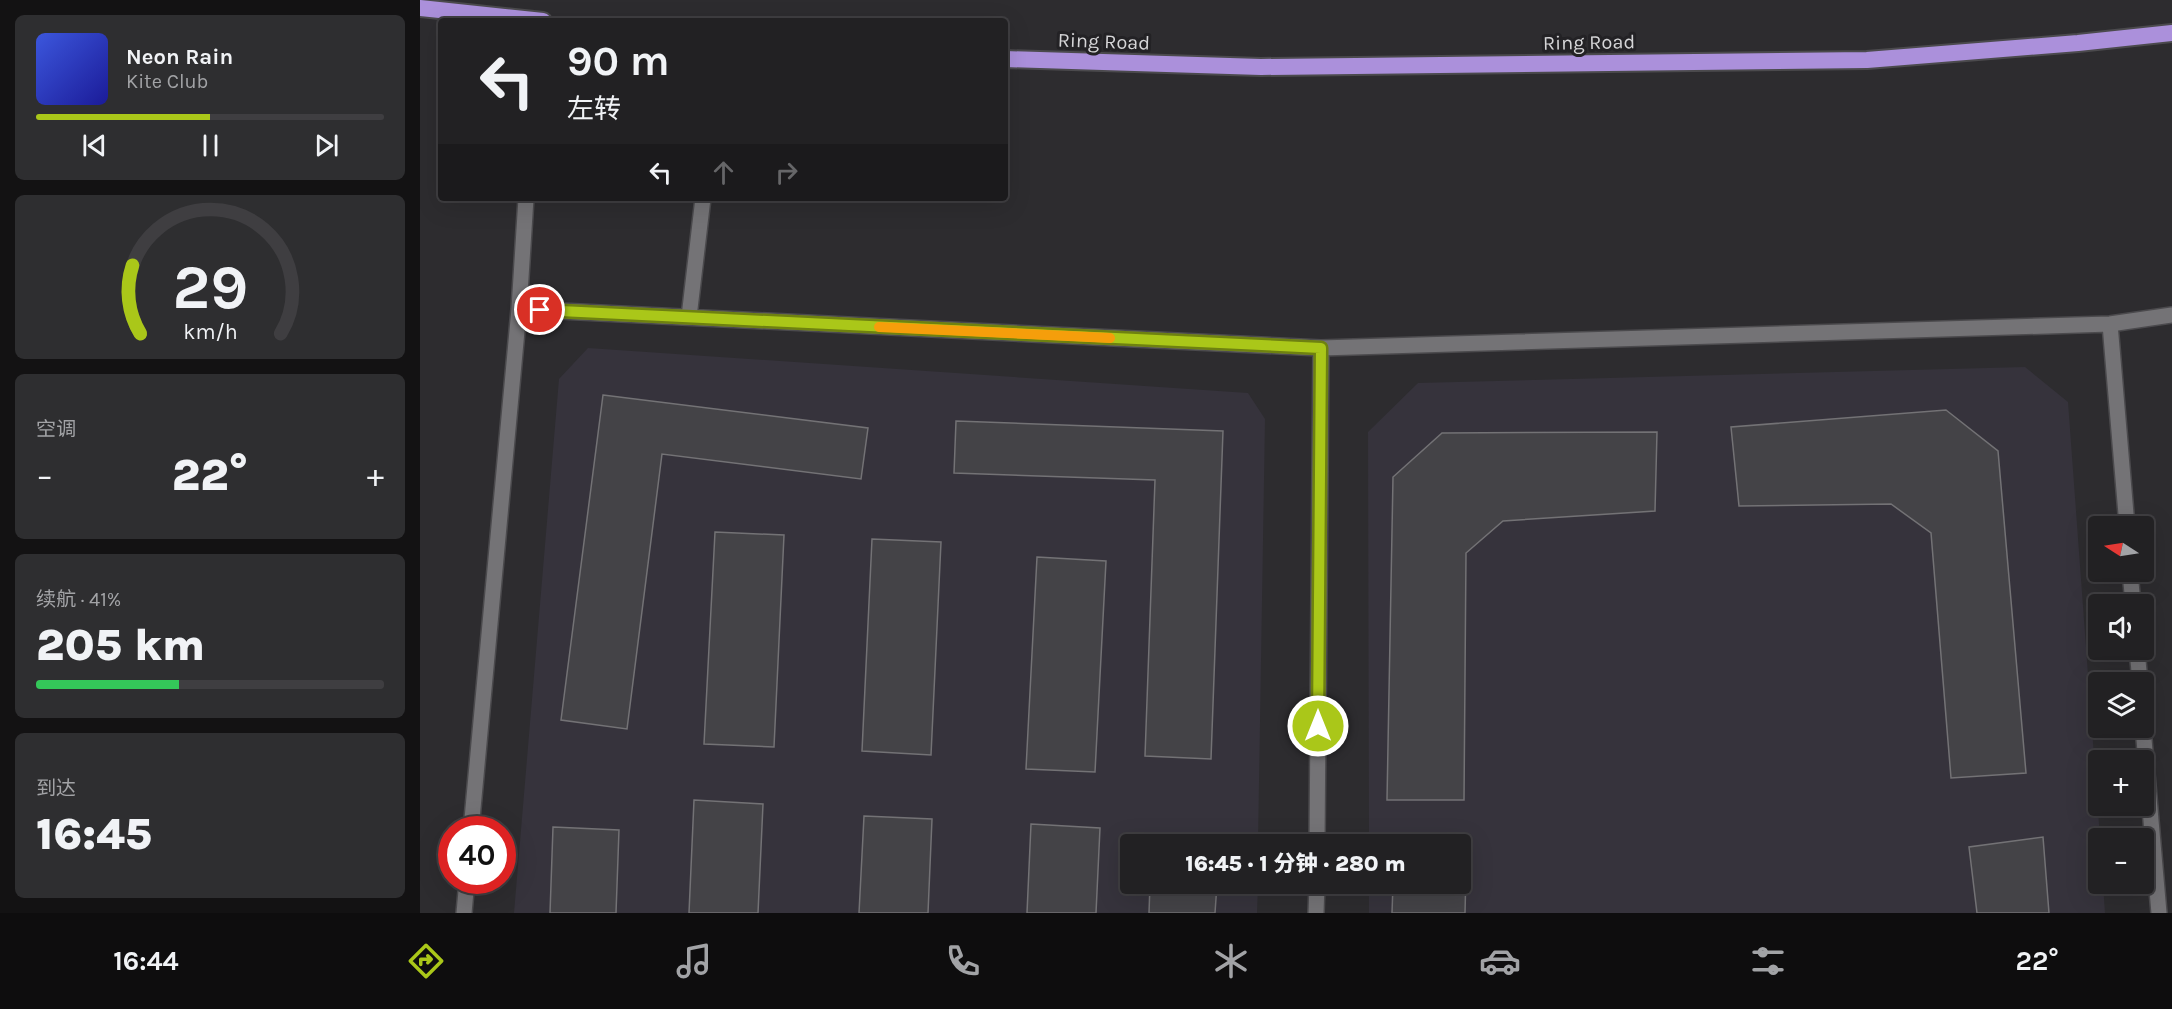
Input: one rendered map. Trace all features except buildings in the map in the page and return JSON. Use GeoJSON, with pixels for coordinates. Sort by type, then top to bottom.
{"type":"FeatureCollection","features":[{"type":"Feature","properties":{"kind":"highway"},"geometry":{"type":"LineString","coordinates":[[420,8],[510,18]]}},
{"type":"Feature","properties":{"kind":"highway","name":"Ring Road"},"geometry":{"type":"LineString","coordinates":[[1008,59],[1261,67],[1867,60],[2172,33]]}},
{"type":"Feature","properties":{"kind":"street"},"geometry":{"type":"LineString","coordinates":[[472,816],[519,309],[526,201]]}},
{"type":"Feature","properties":{"kind":"street"},"geometry":{"type":"LineString","coordinates":[[688,318],[703,201]]}},
{"type":"Feature","properties":{"kind":"street"},"geometry":{"type":"LineString","coordinates":[[519,309],[1321,348],[2110,324],[2172,315]]}},
{"type":"Feature","properties":{"kind":"street"},"geometry":{"type":"LineString","coordinates":[[2110,324],[2126,516]]}},
{"type":"Feature","properties":{"kind":"street"},"geometry":{"type":"LineString","coordinates":[[1317,834],[1321,348]]}},
{"type":"Feature","properties":{"kind":"street"},"geometry":{"type":"LineString","coordinates":[[2144,738],[2159,913]]}},
{"type":"Feature","properties":{"kind":"street"},"geometry":{"type":"LineString","coordinates":[[464,913],[466,894]]}},
{"type":"Feature","properties":{"kind":"street"},"geometry":{"type":"LineString","coordinates":[[1316,913],[1317,894]]}},
{"type":"Feature","properties":{"kind":"shaded area"},"geometry":{"type":"Polygon","coordinates":[[[588,348],[1248,393],[1265,419],[1258,834],[1120,834],[1120,894],[1258,894],[1257,913],[514,913],[559,379],[588,348]]]}},
{"type":"Feature","properties":{"kind":"shaded area"},"geometry":{"type":"Polygon","coordinates":[[[2025,367],[2068,402],[2088,674],[2088,738],[2093,738],[2094,750],[2088,750],[2088,816],[2098,816],[2099,828],[2088,828],[2088,894],[2104,894],[2105,913],[1369,913],[1369,894],[1471,894],[1471,834],[1369,834],[1368,432],[1418,383],[2025,367]]]}},
{"type":"Feature","properties":{"kind":"slow traffic"},"geometry":{"type":"LineString","coordinates":[[879,327],[1110,338]]}},
{"type":"Feature","properties":{"kind":"route"},"geometry":{"type":"LineString","coordinates":[[540,310],[1321,348],[1318,726]]}}]}
